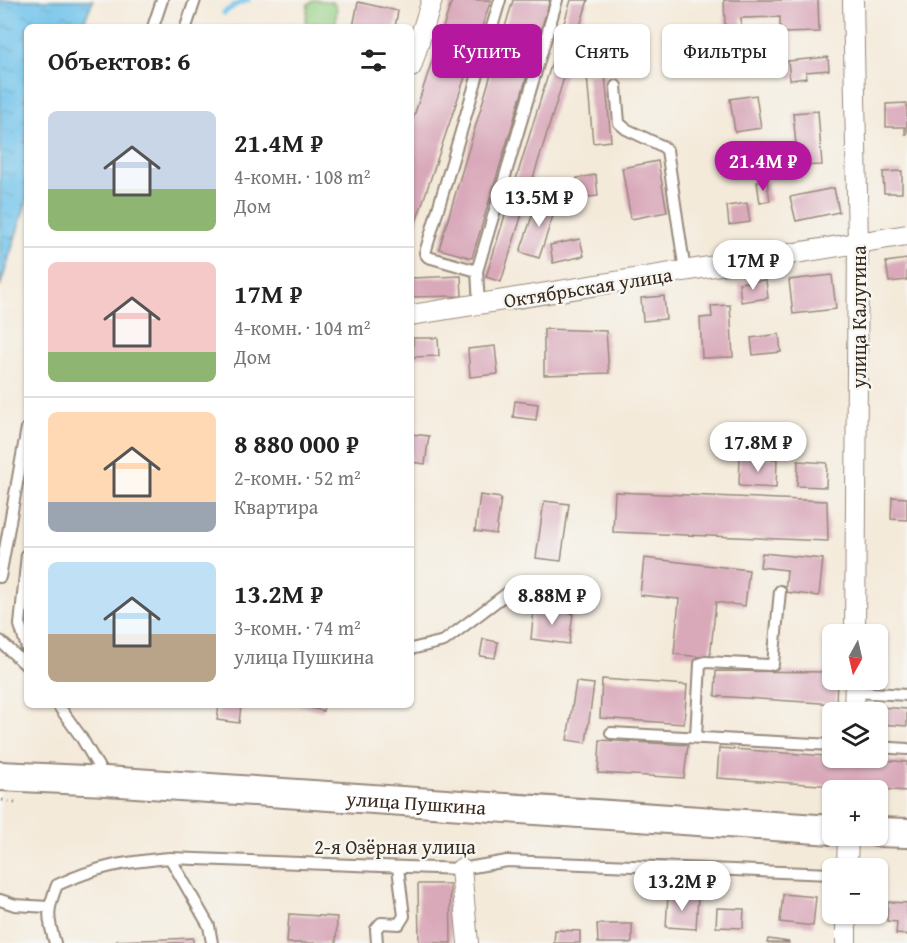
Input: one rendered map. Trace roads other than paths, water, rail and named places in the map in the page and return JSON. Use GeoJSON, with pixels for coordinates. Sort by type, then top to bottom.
{"type":"FeatureCollection","features":[{"type":"Feature","properties":{"kind":"main road","name":"улица Пушкина"},"geometry":{"type":"LineString","coordinates":[[0,776],[106,781],[822,829]]}},
{"type":"Feature","properties":{"kind":"main road"},"geometry":{"type":"LineString","coordinates":[[888,833],[907,834]]}},
{"type":"Feature","properties":{"kind":"street"},"geometry":{"type":"LineString","coordinates":[[414,57],[432,0]]}},
{"type":"Feature","properties":{"kind":"street","name":"улица Калугина"},"geometry":{"type":"LineString","coordinates":[[853,0],[858,243],[855,624]]}},
{"type":"Feature","properties":{"kind":"street","name":"Октябрьская улица"},"geometry":{"type":"LineString","coordinates":[[414,315],[907,234]]}},
{"type":"Feature","properties":{"kind":"street"},"geometry":{"type":"LineString","coordinates":[[461,869],[468,943]]}},
{"type":"Feature","properties":{"kind":"street"},"geometry":{"type":"LineString","coordinates":[[846,924],[846,943]]}},
{"type":"Feature","properties":{"kind":"lane"},"geometry":{"type":"LineString","coordinates":[[154,24],[162,0]]}},
{"type":"Feature","properties":{"kind":"lane"},"geometry":{"type":"LineString","coordinates":[[187,24],[195,0]]}},
{"type":"Feature","properties":{"kind":"lane"},"geometry":{"type":"LineString","coordinates":[[477,271],[428,257],[425,253],[500,0]]}},
{"type":"Feature","properties":{"kind":"lane"},"geometry":{"type":"LineString","coordinates":[[479,304],[477,271],[557,0]]}},
{"type":"Feature","properties":{"kind":"lane"},"geometry":{"type":"LineString","coordinates":[[616,86],[619,123],[667,150],[684,271]]}},
{"type":"Feature","properties":{"kind":"lane"},"geometry":{"type":"LineString","coordinates":[[0,578],[24,445]]}},
{"type":"Feature","properties":{"kind":"lane"},"geometry":{"type":"LineString","coordinates":[[414,648],[444,641],[518,585]]}},
{"type":"Feature","properties":{"kind":"lane"},"geometry":{"type":"LineString","coordinates":[[24,589],[20,625],[24,638]]}},
{"type":"Feature","properties":{"kind":"lane"},"geometry":{"type":"LineString","coordinates":[[696,736],[700,664],[705,662],[773,664],[780,591]]}},
{"type":"Feature","properties":{"kind":"lane"},"geometry":{"type":"LineString","coordinates":[[0,641],[24,663]]}},
{"type":"Feature","properties":{"kind":"lane"},"geometry":{"type":"LineString","coordinates":[[878,690],[907,695]]}},
{"type":"Feature","properties":{"kind":"lane"},"geometry":{"type":"LineString","coordinates":[[60,708],[81,737],[106,781]]}},
{"type":"Feature","properties":{"kind":"lane"},"geometry":{"type":"LineString","coordinates":[[611,733],[822,744]]}},
{"type":"Feature","properties":{"kind":"lane"},"geometry":{"type":"LineString","coordinates":[[888,748],[907,749]]}},
{"type":"Feature","properties":{"kind":"lane"},"geometry":{"type":"LineString","coordinates":[[170,858],[208,926],[212,943]]}},
{"type":"Feature","properties":{"kind":"lane","name":"2-я Озёрная улица"},"geometry":{"type":"LineString","coordinates":[[48,907],[57,885],[78,876],[102,867],[170,858],[461,869],[507,861],[822,874]]}},
{"type":"Feature","properties":{"kind":"lane"},"geometry":{"type":"LineString","coordinates":[[376,943],[376,930],[381,923],[399,924],[404,916],[398,868]]}},
{"type":"Feature","properties":{"kind":"lane"},"geometry":{"type":"LineString","coordinates":[[0,900],[15,905],[48,907],[50,928],[55,943]]}},
{"type":"Feature","properties":{"kind":"water"},"geometry":{"type":"Polygon","coordinates":[[[0,0],[93,0],[83,24],[24,24],[24,210],[0,287],[0,0]]]}},
{"type":"Feature","properties":{"kind":"waterway"},"geometry":{"type":"LineString","coordinates":[[224,13],[248,0]]}}]}
